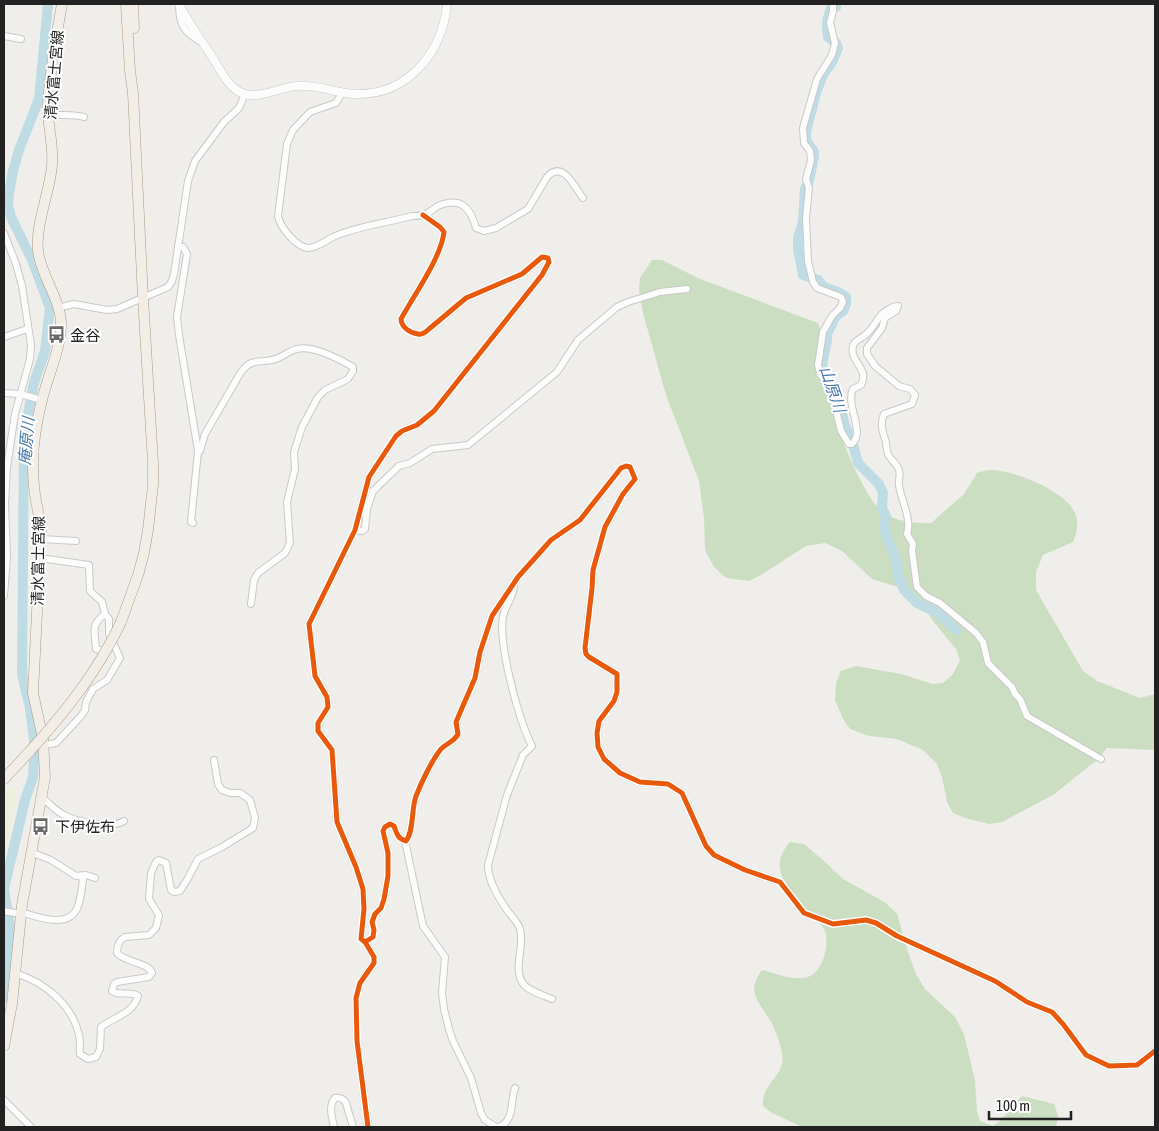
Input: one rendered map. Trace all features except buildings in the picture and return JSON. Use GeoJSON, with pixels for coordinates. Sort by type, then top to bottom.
{"type":"FeatureCollection","features":[{"type":"Feature","properties":{"kind":"main road","name":"清水富士宮線"},"geometry":{"type":"LineString","coordinates":[[4,1046],[12,1004],[21,913],[45,777],[44,745],[33,693],[41,539],[40,514],[34,486],[33,458],[42,400],[56,355],[60,331],[60,317],[38,251],[52,167],[48,114],[62,4]]}},
{"type":"Feature","properties":{"kind":"main road"},"geometry":{"type":"LineString","coordinates":[[4,779],[80,692],[105,653],[120,622],[138,575],[149,523],[154,463],[143,298],[133,93],[126,4]]}},
{"type":"Feature","properties":{"kind":"main road"},"geometry":{"type":"LineString","coordinates":[[133,4],[136,71],[133,93]]}},
{"type":"Feature","properties":{"kind":"main road"},"geometry":{"type":"LineString","coordinates":[[4,770],[30,750]]}},
{"type":"Feature","properties":{"kind":"street"},"geometry":{"type":"LineString","coordinates":[[179,4],[187,20],[232,86],[245,94],[260,95],[298,86],[342,93],[368,93],[386,89],[402,82],[416,72],[435,48],[441,35],[447,4]]}},
{"type":"Feature","properties":{"kind":"street"},"geometry":{"type":"LineString","coordinates":[[832,4],[833,11],[830,24],[835,44],[832,55],[817,79],[802,136],[804,143],[810,151],[811,160],[806,179],[809,188],[806,218],[808,261],[813,282],[816,288],[841,297],[843,302],[823,332],[818,365],[820,374],[831,390],[841,431],[849,444],[852,444],[858,435],[851,404],[851,394],[853,389],[862,386],[864,380],[864,371],[854,356],[853,347],[856,341],[874,328],[881,315],[894,306],[898,306],[896,311],[885,318],[882,328],[867,348],[867,354],[875,366],[899,386],[910,389],[915,395],[912,404],[884,414],[881,432],[888,454],[899,469],[901,476],[899,484],[901,498],[905,505],[909,528],[907,534],[913,544],[912,551],[917,587],[926,596],[940,603],[976,633],[983,642],[988,663],[1012,687],[1015,694],[1020,698],[1027,716],[1101,759]]}},
{"type":"Feature","properties":{"kind":"street"},"geometry":{"type":"LineString","coordinates":[[4,36],[21,39]]}},
{"type":"Feature","properties":{"kind":"street"},"geometry":{"type":"LineString","coordinates":[[342,93],[336,103],[310,112],[293,130],[287,144],[278,216],[280,225],[299,244],[307,248],[315,247],[343,233],[423,215],[439,206],[453,202],[461,204],[472,214],[476,228],[484,231],[496,228],[528,209],[542,183],[550,173],[557,171],[562,172],[571,179],[583,198]]}},
{"type":"Feature","properties":{"kind":"street"},"geometry":{"type":"LineString","coordinates":[[57,308],[74,304],[107,310],[116,309],[168,287],[172,281],[188,181],[195,161],[224,122],[238,108],[245,94]]}},
{"type":"Feature","properties":{"kind":"street"},"geometry":{"type":"LineString","coordinates":[[48,114],[62,116],[73,114],[84,117]]}},
{"type":"Feature","properties":{"kind":"street"},"geometry":{"type":"LineString","coordinates":[[368,1127],[356,1016],[357,990],[374,963],[374,957],[361,939],[364,909],[363,889],[337,822],[332,750],[318,731],[318,723],[328,707],[326,697],[315,676],[309,624],[355,530],[369,477],[396,436],[402,431],[417,425],[434,411],[542,275],[549,262],[548,258],[542,257],[522,274],[466,298],[423,334],[417,334],[403,327],[400,323],[401,319],[429,270],[443,239],[444,232],[423,215]]}},
{"type":"Feature","properties":{"kind":"street"},"geometry":{"type":"LineString","coordinates":[[4,233],[18,271],[31,345],[30,359],[11,435],[4,507],[7,556],[4,596]]}},
{"type":"Feature","properties":{"kind":"street"},"geometry":{"type":"LineString","coordinates":[[178,246],[183,247],[187,254],[177,317],[198,451],[190,522],[193,523]]}},
{"type":"Feature","properties":{"kind":"street"},"geometry":{"type":"LineString","coordinates":[[355,530],[362,531],[365,529],[366,508],[373,491],[399,466],[410,463],[432,449],[468,445],[557,372],[578,340],[617,307],[660,292],[687,289]]}},
{"type":"Feature","properties":{"kind":"street"},"geometry":{"type":"LineString","coordinates":[[4,337],[27,329]]}},
{"type":"Feature","properties":{"kind":"street"},"geometry":{"type":"LineString","coordinates":[[198,451],[200,451],[205,434],[247,365],[259,360],[267,361],[282,358],[297,348],[308,348],[353,367],[348,380],[325,390],[318,396],[302,427],[294,452],[295,469],[287,502],[290,543],[285,553],[258,573],[254,580],[251,604]]}},
{"type":"Feature","properties":{"kind":"street"},"geometry":{"type":"LineString","coordinates":[[4,394],[22,395],[42,400]]}},
{"type":"Feature","properties":{"kind":"street"},"geometry":{"type":"LineString","coordinates":[[405,840],[410,836],[411,814],[416,796],[441,749],[456,739],[458,734],[456,722],[475,678],[480,652],[492,616],[518,577],[551,540],[580,520],[621,468],[630,467],[635,479],[605,527],[593,570],[585,648],[586,654],[617,674],[617,692],[614,701],[599,721],[597,733],[598,747],[604,759],[620,773],[640,782],[668,784],[677,789],[686,798],[706,846],[714,856],[745,870],[780,882],[804,913],[833,924],[866,920],[876,922],[897,936],[995,981],[1027,1002],[1052,1012],[1086,1055],[1110,1066],[1137,1065],[1155,1051]]}},
{"type":"Feature","properties":{"kind":"street"},"geometry":{"type":"LineString","coordinates":[[41,539],[76,541]]}},
{"type":"Feature","properties":{"kind":"street"},"geometry":{"type":"LineString","coordinates":[[40,558],[89,565],[88,586],[90,591],[102,602],[105,614],[109,619],[109,634],[120,658],[107,680],[93,689],[81,716],[56,743],[44,745]]}},
{"type":"Feature","properties":{"kind":"street"},"geometry":{"type":"LineString","coordinates":[[514,583],[514,592],[503,618],[504,650],[521,719],[532,746],[523,755],[507,795],[488,864],[488,873],[506,909],[520,927],[523,943],[518,965],[522,982],[526,987],[552,999]]}},
{"type":"Feature","properties":{"kind":"street"},"geometry":{"type":"LineString","coordinates":[[100,650],[96,649],[94,627],[98,619],[105,614]]}},
{"type":"Feature","properties":{"kind":"street"},"geometry":{"type":"LineString","coordinates":[[15,973],[40,984],[63,1003],[80,1036],[80,1054],[88,1059],[96,1056],[100,1049],[102,1027],[127,1012],[137,1000],[138,996],[134,994],[115,993],[112,991],[114,984],[149,978],[152,973],[152,970],[149,968],[123,958],[117,950],[122,939],[125,937],[149,935],[156,928],[159,915],[149,899],[150,873],[156,862],[159,860],[166,863],[171,890],[174,892],[180,891],[198,859],[253,828],[255,818],[250,800],[240,793],[230,793],[222,790],[218,784],[214,760]]}},
{"type":"Feature","properties":{"kind":"street"},"geometry":{"type":"LineString","coordinates":[[42,798],[62,815],[84,822],[107,826],[118,825],[124,821]]}},
{"type":"Feature","properties":{"kind":"street"},"geometry":{"type":"LineString","coordinates":[[365,942],[372,937],[374,930],[372,922],[375,914],[381,908],[388,876],[388,853],[383,831],[385,826],[390,824],[394,826],[397,836],[405,840]]}},
{"type":"Feature","properties":{"kind":"street"},"geometry":{"type":"LineString","coordinates":[[405,840],[423,926],[445,957],[442,979],[444,1009],[453,1041],[470,1078],[481,1112],[486,1120],[497,1127],[505,1124],[512,1109],[512,1096],[515,1088]]}},
{"type":"Feature","properties":{"kind":"street"},"geometry":{"type":"LineString","coordinates":[[33,853],[51,860],[71,873],[95,878]]}},
{"type":"Feature","properties":{"kind":"street"},"geometry":{"type":"LineString","coordinates":[[4,911],[55,921],[74,913],[78,906],[82,886],[83,879],[80,876]]}},
{"type":"Feature","properties":{"kind":"street"},"geometry":{"type":"LineString","coordinates":[[334,1127],[330,1109],[331,1102],[335,1098],[340,1097],[346,1103],[353,1127]]}},
{"type":"Feature","properties":{"kind":"street"},"geometry":{"type":"LineString","coordinates":[[4,1100],[30,1127]]}},
{"type":"Feature","properties":{"kind":"street"},"geometry":{"type":"LineString","coordinates":[[18,1114],[18,1118],[24,1127]]}},
{"type":"Feature","properties":{"kind":"green space"},"geometry":{"type":"Polygon","coordinates":[[[652,260],[662,260],[698,278],[818,323],[825,351],[829,398],[837,424],[858,476],[875,504],[888,515],[906,521],[931,523],[964,494],[977,473],[988,470],[1010,473],[1036,482],[1061,497],[1070,505],[1077,520],[1073,542],[1043,555],[1036,572],[1036,590],[1083,671],[1097,681],[1140,698],[1155,694],[1155,750],[1107,748],[1097,760],[1053,795],[1002,822],[989,824],[953,813],[947,802],[942,777],[937,764],[923,750],[897,739],[869,736],[850,729],[843,719],[835,700],[836,683],[841,671],[856,666],[901,674],[933,684],[943,683],[953,674],[960,660],[956,649],[933,621],[920,601],[907,590],[872,579],[842,551],[825,543],[806,546],[749,581],[726,578],[714,567],[705,550],[704,518],[699,481],[666,395],[643,313],[639,290],[640,278],[652,260]]]}},
{"type":"Feature","properties":{"kind":"green space"},"geometry":{"type":"Polygon","coordinates":[[[11,787],[17,788],[16,804],[4,859],[4,794],[11,787]]]}},
{"type":"Feature","properties":{"kind":"green space"},"geometry":{"type":"Polygon","coordinates":[[[790,842],[804,844],[843,879],[886,903],[897,914],[916,974],[925,989],[955,1017],[964,1034],[975,1080],[977,1112],[980,1121],[993,1126],[1000,1121],[1022,1096],[1054,1104],[1058,1115],[1056,1127],[802,1127],[772,1113],[763,1106],[765,1093],[780,1069],[783,1060],[781,1047],[774,1028],[755,996],[754,990],[757,978],[762,970],[794,978],[810,976],[820,966],[826,944],[824,929],[794,894],[782,875],[780,869],[781,858],[790,842]]]}},
{"type":"Feature","properties":{"kind":"waterway","name":"庵原川"},"geometry":{"type":"LineString","coordinates":[[4,889],[25,800],[33,777],[35,748],[30,708],[22,674],[24,434],[34,383],[45,351],[50,308],[32,260],[11,217],[8,204],[13,171],[19,150],[39,99],[48,4]]}},
{"type":"Feature","properties":{"kind":"waterway","name":"山原川"},"geometry":{"type":"LineString","coordinates":[[836,4],[836,7],[831,8],[827,30],[828,37],[836,43],[838,48],[832,62],[823,75],[816,93],[806,132],[806,140],[814,152],[814,156],[809,181],[805,189],[803,222],[798,238],[798,249],[803,275],[818,280],[824,287],[846,297],[843,311],[836,316],[827,334],[822,365],[824,372],[838,393],[844,423],[852,441],[858,463],[879,484],[883,493],[882,508],[886,516],[884,530],[896,559],[898,576],[904,590],[917,603],[940,614],[956,630]]}},
{"type":"Feature","properties":{"kind":"waterway","name":"庵原川"},"geometry":{"type":"LineString","coordinates":[[4,890],[10,926],[4,998]]}},
{"type":"Feature","properties":{"kind":"cycle path"},"geometry":{"type":"LineString","coordinates":[[368,1127],[357,1041],[356,998],[360,983],[374,963],[374,957],[361,939],[364,909],[363,889],[337,822],[332,750],[318,731],[318,723],[328,707],[327,697],[315,676],[309,624],[355,530],[369,477],[396,436],[402,431],[417,425],[434,411],[542,275],[549,262],[548,258],[542,257],[522,274],[466,298],[424,333],[412,332],[404,327],[401,319],[433,265],[444,232],[423,215]]}},
{"type":"Feature","properties":{"kind":"cycle path"},"geometry":{"type":"LineString","coordinates":[[365,942],[373,937],[372,922],[375,914],[381,908],[388,876],[388,853],[383,831],[390,824],[394,826],[401,839],[406,841],[409,837],[414,802],[424,778],[441,749],[458,734],[456,722],[475,678],[480,652],[492,616],[518,577],[551,540],[580,520],[621,468],[626,466],[630,467],[635,479],[623,494],[605,527],[593,570],[585,648],[586,654],[589,657],[617,674],[617,692],[614,701],[599,721],[597,733],[598,747],[604,759],[620,773],[640,782],[668,784],[682,793],[706,846],[714,855],[745,870],[780,882],[804,913],[833,924],[866,920],[876,923],[897,936],[995,981],[1027,1002],[1052,1012],[1086,1055],[1109,1066],[1137,1065],[1155,1051]]}},
{"type":"Feature","properties":{"kind":"place","name":"金谷"},"geometry":{"type":"Point","coordinates":[56,335]}},
{"type":"Feature","properties":{"kind":"place","name":"下伊佐布"},"geometry":{"type":"Point","coordinates":[41,826]}}]}
